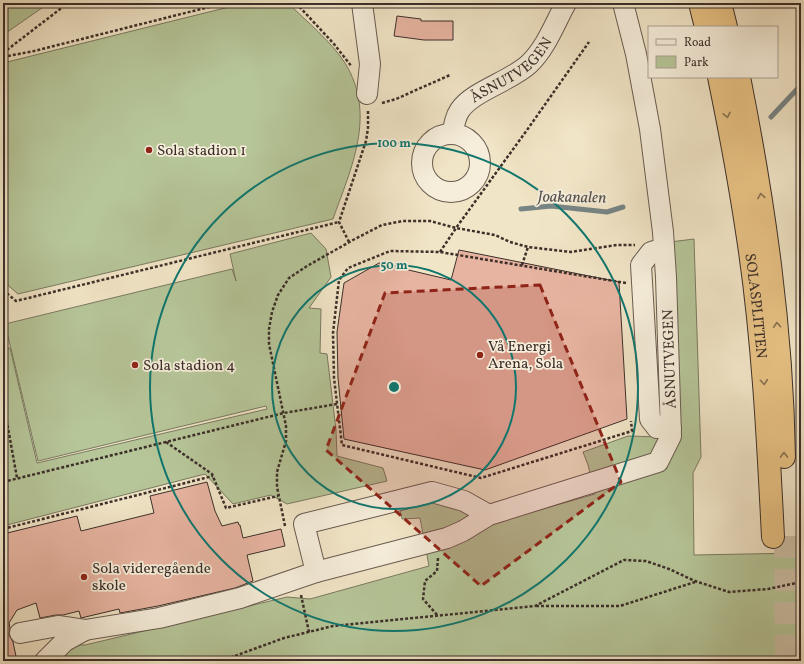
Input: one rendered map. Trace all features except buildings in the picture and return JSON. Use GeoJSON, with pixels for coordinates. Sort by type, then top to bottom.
{"type":"FeatureCollection","features":[{"type":"Feature","properties":{"kind":"highway"},"geometry":{"type":"LineString","coordinates":[[700,3],[706,26]]}},
{"type":"Feature","properties":{"kind":"highway"},"geometry":{"type":"LineString","coordinates":[[720,3],[726,26]]}},
{"type":"Feature","properties":{"kind":"highway","name":"SOLASPLITTEN"},"geometry":{"type":"LineString","coordinates":[[719,78],[729,125],[747,231],[757,310],[779,536],[784,446],[776,315],[767,236],[757,170],[739,78]]}},
{"type":"Feature","properties":{"kind":"street"},"geometry":{"type":"LineString","coordinates":[[362,3],[370,64],[367,94]]}},
{"type":"Feature","properties":{"kind":"street","name":"ÅSNUTVEGEN"},"geometry":{"type":"LineString","coordinates":[[453,133],[459,111],[465,104],[518,73],[530,63],[540,50],[566,3]]}},
{"type":"Feature","properties":{"kind":"street","name":"ÅSNUTVEGEN"},"geometry":{"type":"LineString","coordinates":[[85,630],[159,618],[240,598],[316,572],[448,538],[489,516],[658,462],[671,436],[671,428],[650,129],[636,54],[623,3]]}},
{"type":"Feature","properties":{"kind":"street"},"geometry":{"type":"LineString","coordinates":[[658,250],[641,265],[630,286],[650,419],[657,428],[671,428]]}},
{"type":"Feature","properties":{"kind":"street"},"geometry":{"type":"LineString","coordinates":[[316,572],[304,524],[432,492],[464,501],[489,516]]}},
{"type":"Feature","properties":{"kind":"street"},"geometry":{"type":"LineString","coordinates":[[20,633],[58,626],[85,630]]}},
{"type":"Feature","properties":{"kind":"street"},"geometry":{"type":"LineString","coordinates":[[45,661],[46,658],[65,641],[85,630]]}},
{"type":"Feature","properties":{"kind":"path"},"geometry":{"type":"LineString","coordinates":[[3,53],[68,3]]}},
{"type":"Feature","properties":{"kind":"path"},"geometry":{"type":"LineString","coordinates":[[3,57],[48,48],[225,3]]}},
{"type":"Feature","properties":{"kind":"path"},"geometry":{"type":"LineString","coordinates":[[296,3],[334,44],[358,77],[367,94],[375,101],[383,103],[396,99],[450,75]]}},
{"type":"Feature","properties":{"kind":"path"},"geometry":{"type":"LineString","coordinates":[[440,252],[589,42]]}},
{"type":"Feature","properties":{"kind":"path"},"geometry":{"type":"LineString","coordinates":[[349,242],[339,222],[366,141],[368,128],[367,94]]}},
{"type":"Feature","properties":{"kind":"path"},"geometry":{"type":"LineString","coordinates":[[166,442],[212,474],[226,508],[278,496],[277,472],[286,441],[286,426],[269,344],[269,330],[272,312],[278,295],[289,278],[349,242],[382,225],[403,221],[430,221],[456,228],[495,235],[510,242],[528,247],[571,252],[617,244],[637,245],[658,250]]}},
{"type":"Feature","properties":{"kind":"path"},"geometry":{"type":"LineString","coordinates":[[3,290],[16,301],[339,222]]}},
{"type":"Feature","properties":{"kind":"path"},"geometry":{"type":"LineString","coordinates":[[522,265],[528,247]]}},
{"type":"Feature","properties":{"kind":"path"},"geometry":{"type":"LineString","coordinates":[[630,286],[522,265],[440,252],[390,251],[348,268],[338,280],[333,333],[334,378],[342,445],[481,478],[632,431],[631,415]]}},
{"type":"Feature","properties":{"kind":"path"},"geometry":{"type":"LineString","coordinates":[[3,482],[284,413],[337,404]]}},
{"type":"Feature","properties":{"kind":"path"},"geometry":{"type":"LineString","coordinates":[[3,412],[6,417],[17,478]]}},
{"type":"Feature","properties":{"kind":"path"},"geometry":{"type":"LineString","coordinates":[[3,529],[213,476]]}},
{"type":"Feature","properties":{"kind":"path"},"geometry":{"type":"LineString","coordinates":[[438,555],[437,571],[425,581],[423,599],[438,616]]}},
{"type":"Feature","properties":{"kind":"path"},"geometry":{"type":"LineString","coordinates":[[535,606],[624,560],[646,561],[669,569],[695,581],[729,592],[768,589],[801,582]]}},
{"type":"Feature","properties":{"kind":"path"},"geometry":{"type":"LineString","coordinates":[[221,661],[284,638],[333,626],[535,606],[620,606],[695,581]]}},
{"type":"Feature","properties":{"kind":"path"},"geometry":{"type":"LineString","coordinates":[[299,588],[309,632]]}},
{"type":"Feature","properties":{"kind":"highlighted area"},"geometry":{"type":"Polygon","coordinates":[[[540,285],[621,482],[481,586],[326,450],[385,293],[540,285]]]}},
{"type":"Feature","properties":{"kind":"green space"},"geometry":{"type":"Polygon","coordinates":[[[3,3],[49,3],[3,35],[3,3]]]}},
{"type":"Feature","properties":{"kind":"green space"},"geometry":{"type":"Polygon","coordinates":[[[245,3],[288,3],[333,47],[345,63],[354,83],[359,102],[360,122],[358,141],[347,180],[333,219],[18,294],[3,281],[3,63],[245,3]]]}},
{"type":"Feature","properties":{"kind":"green space"},"geometry":{"type":"Polygon","coordinates":[[[311,233],[326,249],[331,277],[309,308],[321,309],[320,353],[327,354],[336,430],[337,456],[383,468],[387,481],[287,504],[271,495],[233,504],[205,474],[3,526],[3,349],[10,348],[37,463],[267,409],[266,406],[38,461],[5,324],[232,269],[236,281],[230,254],[311,233]]]}},
{"type":"Feature","properties":{"kind":"green space"},"geometry":{"type":"Polygon","coordinates":[[[694,239],[701,457],[693,473],[694,555],[801,553],[801,661],[57,661],[74,645],[85,645],[287,597],[310,599],[429,566],[420,518],[402,519],[399,506],[440,499],[487,525],[595,494],[588,465],[583,452],[628,436],[662,437],[670,242],[694,239]]]}},
{"type":"Feature","properties":{"kind":"waterway","name":"Joakanalen"},"geometry":{"type":"LineString","coordinates":[[771,117],[801,85]]}},
{"type":"Feature","properties":{"kind":"waterway","name":"Joakanalen"},"geometry":{"type":"LineString","coordinates":[[521,209],[551,206],[607,212],[623,207]]}},
{"type":"Feature","properties":{"kind":"tunnel"},"geometry":{"type":"LineString","coordinates":[[785,536],[786,661]]}},
{"type":"Feature","properties":{"kind":"place","name":"Sola stadion 1"},"geometry":{"type":"Point","coordinates":[149,150]}},
{"type":"Feature","properties":{"kind":"place","name":"Vå Energi Arena, Sola"},"geometry":{"type":"Point","coordinates":[480,355]}},
{"type":"Feature","properties":{"kind":"place","name":"Sola stadion 4"},"geometry":{"type":"Point","coordinates":[135,365]}},
{"type":"Feature","properties":{"kind":"place","name":"Sola videregående skole"},"geometry":{"type":"Point","coordinates":[84,577]}}]}
